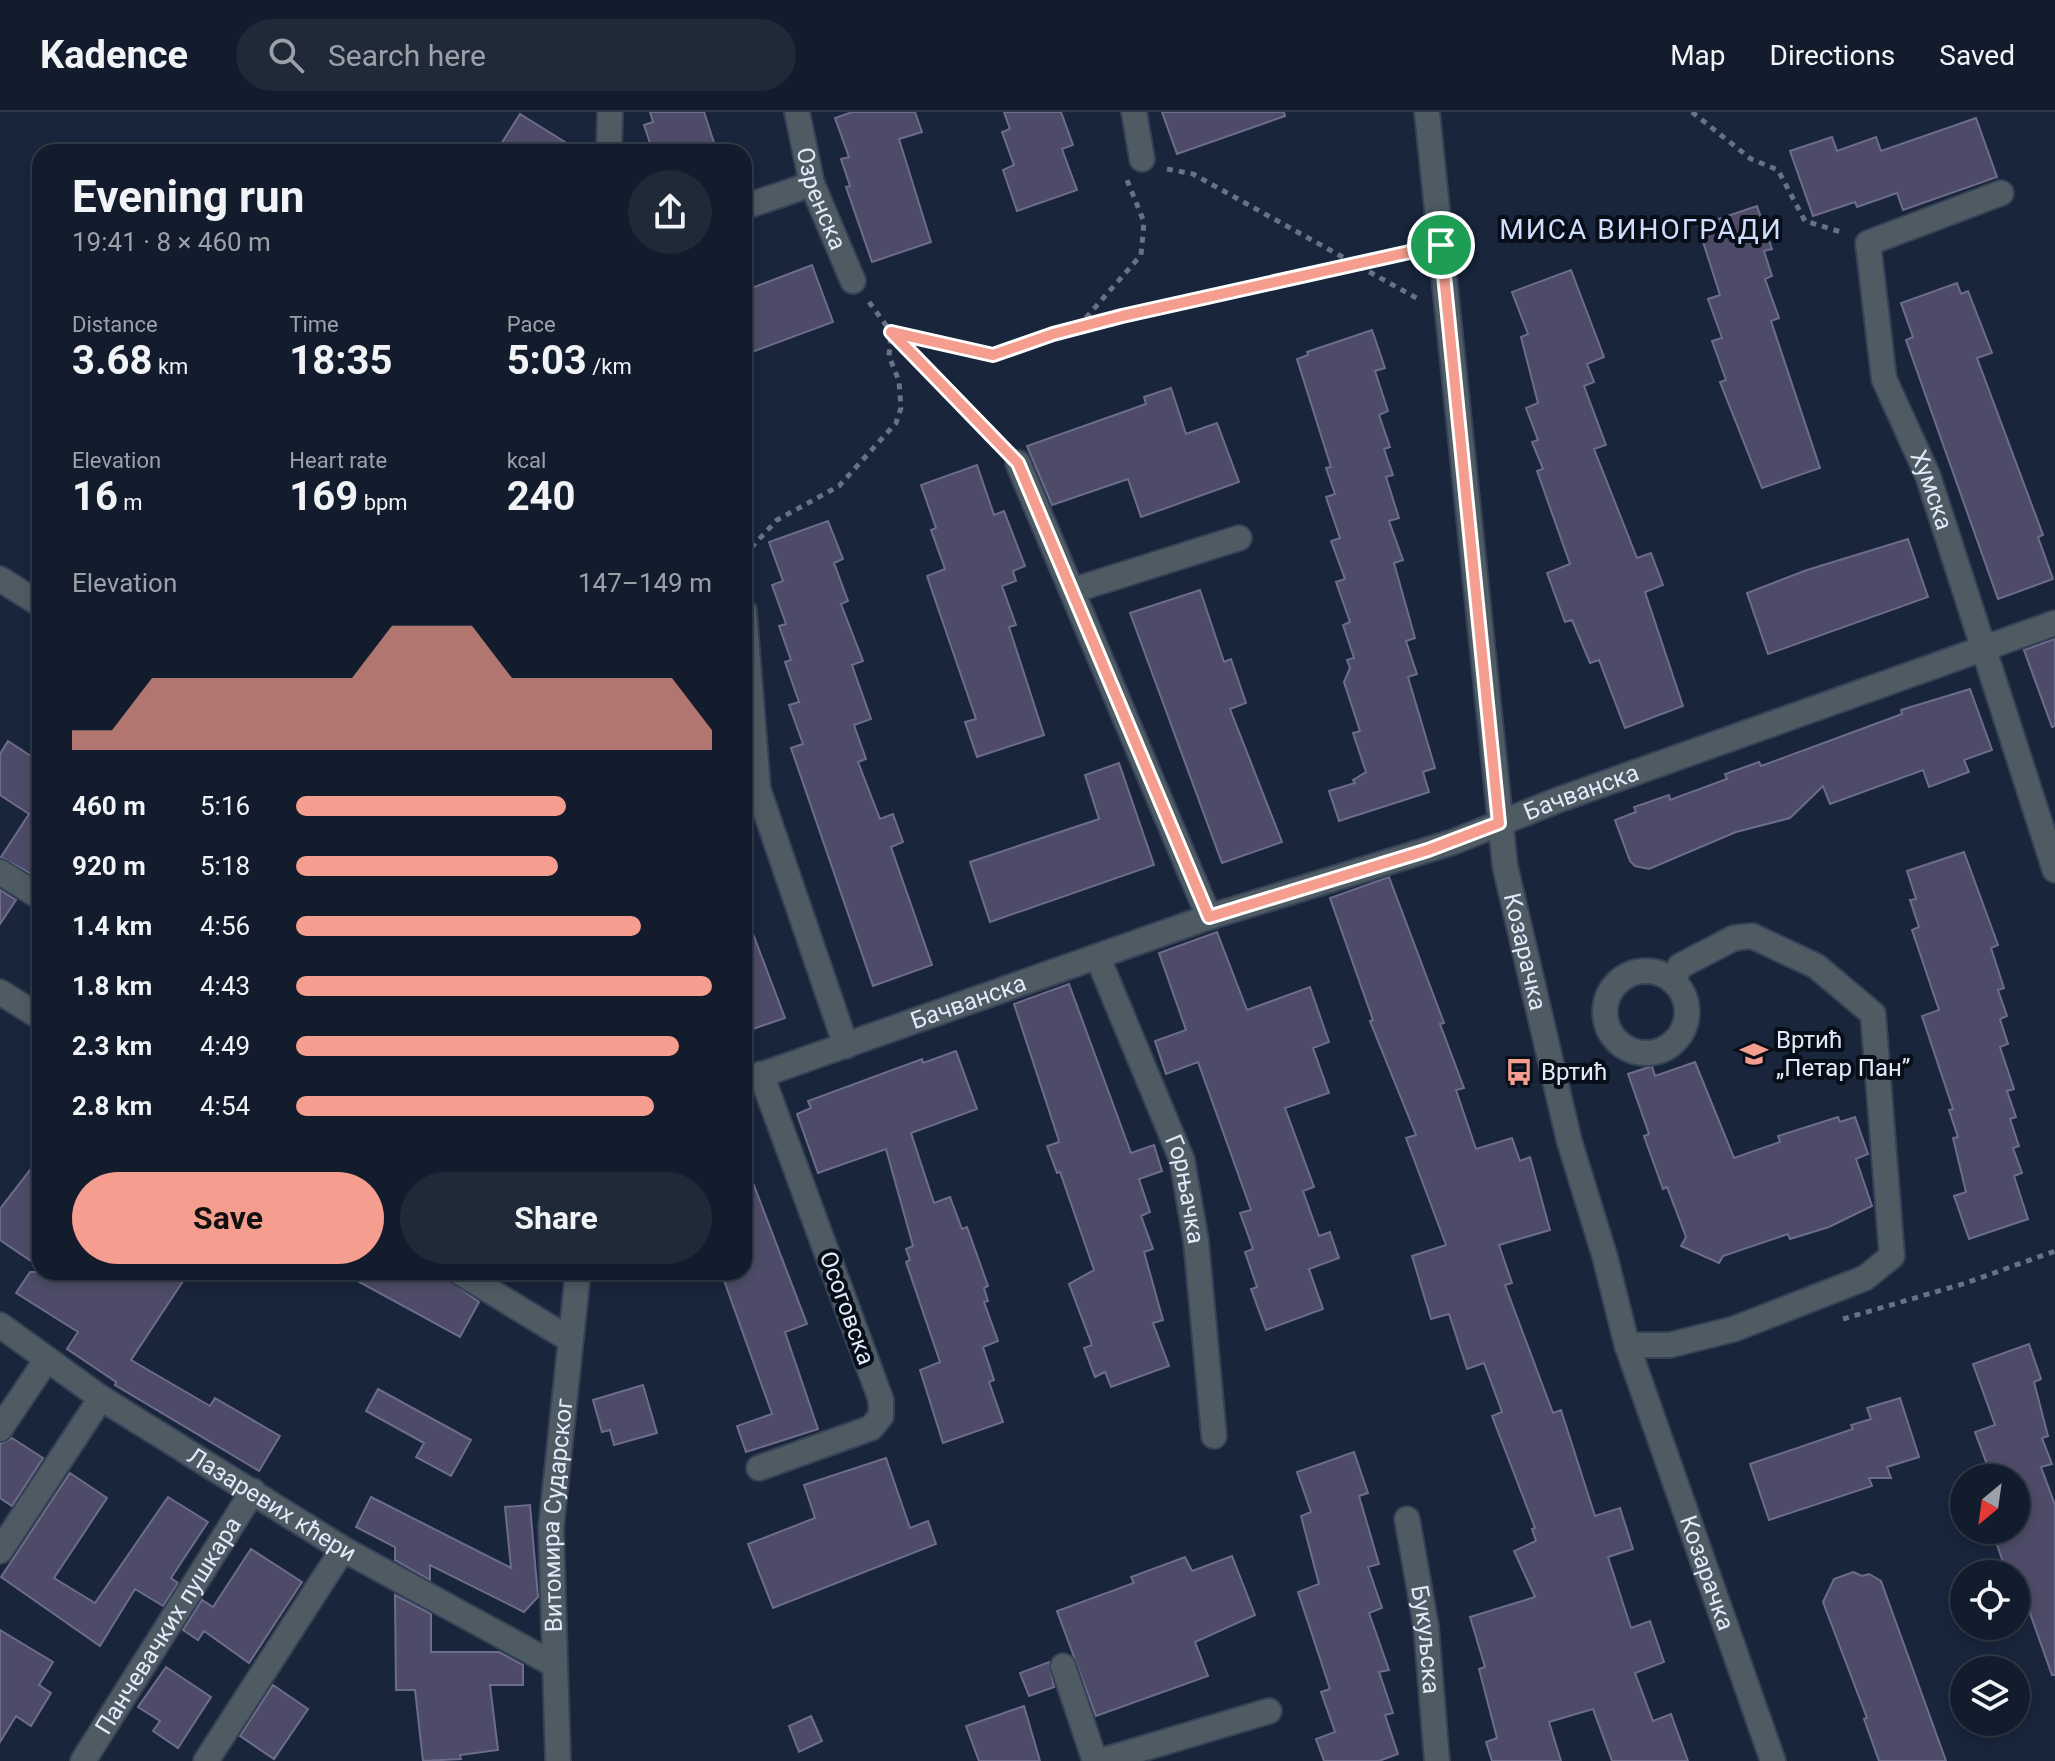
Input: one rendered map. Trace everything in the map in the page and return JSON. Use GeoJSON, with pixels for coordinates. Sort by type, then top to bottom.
{"type":"FeatureCollection","features":[{"type":"Feature","properties":{"kind":"street"},"geometry":{"type":"LineString","coordinates":[[609,144],[610,112]]}},
{"type":"Feature","properties":{"kind":"street","name":"Озренска"},"geometry":{"type":"LineString","coordinates":[[797,112],[812,184],[853,281]]}},
{"type":"Feature","properties":{"kind":"street"},"geometry":{"type":"LineString","coordinates":[[1134,112],[1142,159]]}},
{"type":"Feature","properties":{"kind":"street","name":"Козарачка"},"geometry":{"type":"LineString","coordinates":[[1427,112],[1499,823],[1569,1140],[1605,1257],[1627,1345],[1773,1761]]}},
{"type":"Feature","properties":{"kind":"street"},"geometry":{"type":"LineString","coordinates":[[752,204],[812,184]]}},
{"type":"Feature","properties":{"kind":"street"},"geometry":{"type":"LineString","coordinates":[[1872,242],[2001,193]]}},
{"type":"Feature","properties":{"kind":"street","name":"Хумска"},"geometry":{"type":"LineString","coordinates":[[1872,242],[1868,243],[1884,379],[1928,476],[2055,870]]}},
{"type":"Feature","properties":{"kind":"street"},"geometry":{"type":"LineString","coordinates":[[1018,463],[1209,917]]}},
{"type":"Feature","properties":{"kind":"street"},"geometry":{"type":"LineString","coordinates":[[1074,590],[1239,538]]}},
{"type":"Feature","properties":{"kind":"street"},"geometry":{"type":"LineString","coordinates":[[0,579],[32,599]]}},
{"type":"Feature","properties":{"kind":"street","name":"Бачванска"},"geometry":{"type":"LineString","coordinates":[[752,1078],[1209,917],[1428,850],[2055,623]]}},
{"type":"Feature","properties":{"kind":"street"},"geometry":{"type":"LineString","coordinates":[[752,713],[758,789],[846,1046]]}},
{"type":"Feature","properties":{"kind":"street"},"geometry":{"type":"LineString","coordinates":[[0,872],[32,892]]}},
{"type":"Feature","properties":{"kind":"street"},"geometry":{"type":"LineString","coordinates":[[1627,1345],[1670,1345],[1734,1329],[1865,1278],[1892,1256],[1873,1014],[1816,966],[1752,936],[1734,938],[1680,966],[1673,981]]}},
{"type":"Feature","properties":{"kind":"street","name":"Горњачка"},"geometry":{"type":"LineString","coordinates":[[1098,958],[1182,1160],[1196,1241],[1214,1436]]}},
{"type":"Feature","properties":{"kind":"street"},"geometry":{"type":"LineString","coordinates":[[0,992],[32,1012]]}},
{"type":"Feature","properties":{"kind":"street","name":"Осоговска"},"geometry":{"type":"LineString","coordinates":[[752,1078],[881,1400],[881,1416],[871,1428],[759,1468]]}},
{"type":"Feature","properties":{"kind":"street"},"geometry":{"type":"LineString","coordinates":[[472,1280],[569,1339]]}},
{"type":"Feature","properties":{"kind":"street","name":"Витомира Сударског"},"geometry":{"type":"LineString","coordinates":[[558,1761],[551,1528],[577,1280]]}},
{"type":"Feature","properties":{"kind":"street","name":"Лазаревих кћери"},"geometry":{"type":"LineString","coordinates":[[0,1325],[101,1398],[343,1549],[555,1665]]}},
{"type":"Feature","properties":{"kind":"street"},"geometry":{"type":"LineString","coordinates":[[0,1429],[47,1359]]}},
{"type":"Feature","properties":{"kind":"street"},"geometry":{"type":"LineString","coordinates":[[0,1551],[101,1398]]}},
{"type":"Feature","properties":{"kind":"street","name":"Панчевачких пушкара"},"geometry":{"type":"LineString","coordinates":[[83,1761],[253,1491]]}},
{"type":"Feature","properties":{"kind":"street","name":"Букуљска"},"geometry":{"type":"LineString","coordinates":[[1407,1519],[1426,1626],[1437,1761]]}},
{"type":"Feature","properties":{"kind":"street"},"geometry":{"type":"LineString","coordinates":[[206,1761],[343,1549]]}},
{"type":"Feature","properties":{"kind":"street"},"geometry":{"type":"LineString","coordinates":[[1063,1666],[1098,1761],[1269,1711]]}},
{"type":"Feature","properties":{"kind":"path"},"geometry":{"type":"LineString","coordinates":[[1692,112],[1751,159],[1778,170],[1805,221],[1872,242]]}},
{"type":"Feature","properties":{"kind":"path"},"geometry":{"type":"LineString","coordinates":[[1077,327],[1141,255],[1144,222],[1124,172],[1142,159],[1158,167],[1193,174],[1448,315]]}},
{"type":"Feature","properties":{"kind":"path"},"geometry":{"type":"LineString","coordinates":[[891,332],[993,355],[1077,327],[1441,245]]}},
{"type":"Feature","properties":{"kind":"path"},"geometry":{"type":"LineString","coordinates":[[853,281],[891,332],[1018,463]]}},
{"type":"Feature","properties":{"kind":"path"},"geometry":{"type":"LineString","coordinates":[[752,547],[777,520],[839,486],[896,423],[901,408],[899,381],[889,356],[891,332]]}},
{"type":"Feature","properties":{"kind":"path"},"geometry":{"type":"LineString","coordinates":[[1833,1322],[1966,1283],[2055,1251]]}},
{"type":"Feature","properties":{"kind":"building"},"geometry":{"type":"Polygon","coordinates":[[[650,112],[704,112],[714,144],[650,144],[644,125],[653,122],[650,112]]]}},
{"type":"Feature","properties":{"kind":"building"},"geometry":{"type":"Polygon","coordinates":[[[852,112],[915,112],[922,132],[899,139],[931,242],[872,262],[846,187],[850,186],[841,159],[849,157],[835,118],[852,112]]]}},
{"type":"Feature","properties":{"kind":"building"},"geometry":{"type":"Polygon","coordinates":[[[1004,112],[1061,112],[1073,145],[1062,149],[1077,190],[1017,211],[1003,170],[1014,165],[1002,132],[1010,129],[1004,112]]]}},
{"type":"Feature","properties":{"kind":"building"},"geometry":{"type":"Polygon","coordinates":[[[1162,112],[1284,112],[1285,116],[1177,154],[1162,112]]]}},
{"type":"Feature","properties":{"kind":"building"},"geometry":{"type":"Polygon","coordinates":[[[520,114],[568,144],[501,144],[520,114]]]}},
{"type":"Feature","properties":{"kind":"building"},"geometry":{"type":"Polygon","coordinates":[[[1976,118],[1997,177],[1903,210],[1897,193],[1857,207],[1855,202],[1813,216],[1790,151],[1832,137],[1837,151],[1876,137],[1881,151],[1976,118]]]}},
{"type":"Feature","properties":{"kind":"building"},"geometry":{"type":"Polygon","coordinates":[[[1757,206],[1772,249],[1764,251],[1772,276],[1765,279],[1779,318],[1771,321],[1820,468],[1762,488],[1720,382],[1726,380],[1712,341],[1722,338],[1708,299],[1720,295],[1698,226],[1757,206]]]}},
{"type":"Feature","properties":{"kind":"building"},"geometry":{"type":"Polygon","coordinates":[[[812,265],[833,322],[752,352],[752,288],[812,265]]]}},
{"type":"Feature","properties":{"kind":"building"},"geometry":{"type":"Polygon","coordinates":[[[1571,270],[1604,357],[1587,364],[1594,382],[1584,386],[1606,445],[1594,449],[1637,558],[1651,553],[1663,585],[1645,592],[1683,706],[1625,728],[1599,660],[1590,663],[1572,620],[1565,622],[1547,573],[1570,564],[1537,471],[1543,469],[1532,442],[1538,440],[1526,408],[1538,403],[1521,337],[1528,334],[1512,292],[1571,270]]]}},
{"type":"Feature","properties":{"kind":"building"},"geometry":{"type":"Polygon","coordinates":[[[1957,283],[1961,294],[1968,291],[1992,353],[1977,358],[2043,535],[2038,537],[2053,579],[1998,599],[1906,340],[1913,337],[1901,303],[1957,283]]]}},
{"type":"Feature","properties":{"kind":"building"},"geometry":{"type":"Polygon","coordinates":[[[1372,330],[1385,368],[1375,371],[1388,411],[1379,415],[1390,447],[1384,449],[1393,475],[1386,477],[1399,518],[1389,521],[1403,560],[1394,563],[1415,638],[1406,641],[1417,674],[1408,677],[1435,768],[1423,772],[1429,792],[1339,821],[1329,791],[1355,783],[1353,780],[1366,772],[1353,733],[1360,731],[1344,682],[1350,668],[1347,660],[1354,658],[1343,625],[1350,622],[1336,582],[1345,579],[1331,541],[1340,538],[1326,497],[1335,494],[1326,468],[1331,467],[1297,359],[1308,355],[1307,352],[1372,330]]]}},
{"type":"Feature","properties":{"kind":"building"},"geometry":{"type":"Polygon","coordinates":[[[1171,388],[1186,434],[1217,423],[1239,482],[1141,517],[1128,479],[1052,505],[1027,446],[1146,404],[1144,397],[1171,388]]]}},
{"type":"Feature","properties":{"kind":"building"},"geometry":{"type":"Polygon","coordinates":[[[977,465],[994,515],[1004,511],[1025,566],[1013,571],[1016,581],[1002,586],[1016,625],[1009,627],[1044,735],[977,757],[965,722],[976,719],[927,576],[945,569],[931,530],[936,528],[921,485],[977,465]]]}},
{"type":"Feature","properties":{"kind":"building"},"geometry":{"type":"Polygon","coordinates":[[[828,521],[843,559],[834,563],[848,601],[841,604],[863,661],[852,665],[871,719],[854,725],[866,759],[858,762],[880,819],[893,814],[903,842],[891,847],[932,965],[873,986],[791,748],[803,744],[789,705],[799,702],[785,662],[791,660],[779,626],[786,624],[772,585],[783,581],[769,542],[828,521]]]}},
{"type":"Feature","properties":{"kind":"building"},"geometry":{"type":"Polygon","coordinates":[[[1908,539],[1928,597],[1768,654],[1747,593],[1807,570],[1908,539]]]}},
{"type":"Feature","properties":{"kind":"building"},"geometry":{"type":"Polygon","coordinates":[[[1200,590],[1224,662],[1231,659],[1246,703],[1230,709],[1282,842],[1222,863],[1130,613],[1200,590]]]}},
{"type":"Feature","properties":{"kind":"building"},"geometry":{"type":"Polygon","coordinates":[[[2055,639],[2055,726],[2052,727],[2024,650],[2055,639]]]}},
{"type":"Feature","properties":{"kind":"building"},"geometry":{"type":"Polygon","coordinates":[[[1970,689],[1992,750],[1964,760],[1969,772],[1929,787],[1923,770],[1830,804],[1823,786],[1790,818],[1736,832],[1649,869],[1635,866],[1630,861],[1615,820],[1636,812],[1634,807],[1669,795],[1670,800],[1727,779],[1725,774],[1759,762],[1761,766],[1902,714],[1901,710],[1970,689]]]}},
{"type":"Feature","properties":{"kind":"building"},"geometry":{"type":"Polygon","coordinates":[[[8,741],[32,757],[32,874],[1,857],[29,814],[0,795],[0,754],[8,741]]]}},
{"type":"Feature","properties":{"kind":"building"},"geometry":{"type":"Polygon","coordinates":[[[1119,763],[1154,865],[990,922],[970,862],[1099,819],[1085,775],[1119,763]]]}},
{"type":"Feature","properties":{"kind":"building"},"geometry":{"type":"Polygon","coordinates":[[[1964,852],[1998,945],[1991,948],[2004,988],[1998,990],[2007,1016],[2000,1019],[2008,1044],[2000,1047],[2014,1089],[2007,1091],[2016,1117],[2010,1119],[2019,1146],[2013,1148],[2022,1173],[2014,1176],[2028,1219],[1969,1239],[1954,1196],[1966,1192],[1953,1138],[1958,1137],[1949,1110],[1953,1109],[1922,1016],[1939,1010],[1912,930],[1919,927],[1910,900],[1916,899],[1907,871],[1964,852]]]}},
{"type":"Feature","properties":{"kind":"building"},"geometry":{"type":"Polygon","coordinates":[[[1389,877],[1444,1023],[1440,1024],[1464,1088],[1456,1090],[1476,1149],[1512,1138],[1520,1161],[1530,1157],[1550,1230],[1499,1245],[1512,1283],[1505,1285],[1553,1413],[1561,1410],[1595,1516],[1620,1508],[1633,1549],[1608,1557],[1631,1628],[1650,1621],[1664,1662],[1635,1673],[1653,1721],[1671,1714],[1688,1761],[1612,1761],[1593,1709],[1549,1722],[1561,1761],[1492,1761],[1486,1742],[1497,1738],[1479,1669],[1485,1667],[1470,1617],[1535,1597],[1514,1551],[1536,1541],[1532,1529],[1535,1528],[1492,1416],[1502,1412],[1484,1363],[1467,1369],[1449,1314],[1431,1319],[1412,1256],[1446,1245],[1406,1138],[1416,1135],[1370,1021],[1373,1020],[1330,898],[1389,877]]]}},
{"type":"Feature","properties":{"kind":"building"},"geometry":{"type":"Polygon","coordinates":[[[0,890],[16,900],[0,924],[0,890]]]}},
{"type":"Feature","properties":{"kind":"building"},"geometry":{"type":"Polygon","coordinates":[[[752,931],[785,1018],[752,1029],[752,931]]]}},
{"type":"Feature","properties":{"kind":"building"},"geometry":{"type":"Polygon","coordinates":[[[1217,932],[1247,1010],[1310,987],[1329,1042],[1313,1048],[1329,1093],[1285,1108],[1314,1187],[1303,1191],[1319,1236],[1330,1232],[1339,1258],[1309,1269],[1323,1309],[1266,1330],[1251,1289],[1257,1287],[1245,1252],[1253,1249],[1240,1213],[1251,1210],[1198,1062],[1166,1074],[1155,1041],[1186,1030],[1159,953],[1217,932]]]}},
{"type":"Feature","properties":{"kind":"building"},"geometry":{"type":"Polygon","coordinates":[[[1069,984],[1131,1153],[1154,1145],[1162,1171],[1139,1179],[1150,1212],[1141,1216],[1153,1249],[1144,1252],[1163,1320],[1153,1323],[1169,1366],[1111,1387],[1105,1372],[1095,1377],[1084,1348],[1092,1345],[1069,1284],[1094,1270],[1060,1172],[1057,1173],[1047,1146],[1059,1142],[1014,1004],[1069,984]]]}},
{"type":"Feature","properties":{"kind":"building"},"geometry":{"type":"Polygon","coordinates":[[[956,1051],[977,1109],[911,1133],[934,1203],[950,1197],[962,1229],[967,1227],[988,1286],[984,1288],[988,1301],[984,1302],[998,1341],[983,1347],[994,1380],[989,1382],[1003,1422],[943,1443],[920,1370],[940,1362],[906,1262],[910,1260],[906,1249],[913,1246],[886,1149],[818,1173],[797,1114],[811,1108],[808,1101],[922,1059],[923,1063],[956,1051]]]}},
{"type":"Feature","properties":{"kind":"building"},"geometry":{"type":"Polygon","coordinates":[[[1695,1062],[1734,1158],[1780,1142],[1778,1136],[1838,1117],[1840,1122],[1855,1117],[1868,1154],[1856,1159],[1872,1206],[1829,1227],[1790,1239],[1788,1234],[1723,1256],[1719,1263],[1681,1246],[1686,1237],[1667,1187],[1663,1189],[1644,1136],[1649,1134],[1628,1074],[1652,1066],[1655,1076],[1695,1062]]]}},
{"type":"Feature","properties":{"kind":"building"},"geometry":{"type":"Polygon","coordinates":[[[32,1167],[32,1262],[0,1240],[0,1209],[32,1167]]]}},
{"type":"Feature","properties":{"kind":"building"},"geometry":{"type":"Polygon","coordinates":[[[752,1180],[807,1324],[785,1332],[818,1429],[746,1452],[737,1426],[772,1414],[724,1280],[752,1280],[752,1180]]]}},
{"type":"Feature","properties":{"kind":"building"},"geometry":{"type":"Polygon","coordinates":[[[30,1272],[32,1280],[184,1280],[131,1360],[210,1406],[215,1398],[280,1436],[259,1471],[115,1385],[116,1382],[67,1349],[78,1332],[16,1293],[30,1272]]]}},
{"type":"Feature","properties":{"kind":"building"},"geometry":{"type":"Polygon","coordinates":[[[356,1280],[448,1280],[479,1302],[460,1337],[356,1280]]]}},
{"type":"Feature","properties":{"kind":"building"},"geometry":{"type":"Polygon","coordinates":[[[2029,1344],[2041,1379],[2034,1382],[2048,1436],[2042,1438],[2052,1464],[2041,1467],[2055,1505],[2055,1675],[2052,1675],[2030,1613],[2030,1560],[2002,1560],[1997,1544],[2030,1544],[2030,1464],[1987,1464],[1975,1432],[1995,1425],[1973,1364],[2029,1344]]]}},
{"type":"Feature","properties":{"kind":"building"},"geometry":{"type":"Polygon","coordinates":[[[643,1385],[657,1433],[614,1445],[610,1430],[602,1432],[593,1400],[643,1385]]]}},
{"type":"Feature","properties":{"kind":"building"},"geometry":{"type":"Polygon","coordinates":[[[378,1389],[471,1440],[451,1476],[416,1457],[424,1443],[366,1411],[378,1389]]]}},
{"type":"Feature","properties":{"kind":"building"},"geometry":{"type":"Polygon","coordinates":[[[1900,1398],[1919,1457],[1887,1467],[1891,1478],[1869,1478],[1872,1486],[1769,1520],[1750,1464],[1853,1429],[1851,1425],[1871,1419],[1867,1408],[1900,1398]]]}},
{"type":"Feature","properties":{"kind":"building"},"geometry":{"type":"Polygon","coordinates":[[[12,1438],[43,1458],[12,1506],[0,1498],[0,1444],[12,1438]]]}},
{"type":"Feature","properties":{"kind":"building"},"geometry":{"type":"Polygon","coordinates":[[[1354,1452],[1368,1493],[1359,1496],[1379,1564],[1368,1567],[1382,1608],[1369,1613],[1389,1670],[1379,1672],[1393,1713],[1385,1715],[1398,1754],[1379,1761],[1324,1761],[1316,1739],[1335,1732],[1321,1692],[1330,1689],[1298,1592],[1319,1584],[1301,1516],[1311,1512],[1297,1472],[1354,1452]]]}},
{"type":"Feature","properties":{"kind":"building"},"geometry":{"type":"Polygon","coordinates":[[[886,1458],[910,1528],[928,1521],[936,1544],[773,1608],[748,1544],[815,1518],[804,1485],[886,1458]]]}},
{"type":"Feature","properties":{"kind":"building"},"geometry":{"type":"Polygon","coordinates":[[[70,1473],[107,1498],[54,1578],[95,1603],[168,1497],[208,1522],[171,1578],[178,1583],[163,1606],[135,1589],[100,1646],[1,1577],[70,1473]]]}},
{"type":"Feature","properties":{"kind":"building"},"geometry":{"type":"Polygon","coordinates":[[[371,1497],[511,1568],[505,1507],[530,1505],[538,1597],[524,1612],[430,1565],[430,1580],[395,1560],[395,1547],[356,1527],[371,1497]]]}},
{"type":"Feature","properties":{"kind":"building"},"geometry":{"type":"Polygon","coordinates":[[[251,1549],[302,1582],[249,1663],[204,1631],[198,1640],[183,1630],[202,1600],[213,1607],[251,1549]]]}},
{"type":"Feature","properties":{"kind":"building"},"geometry":{"type":"Polygon","coordinates":[[[1232,1556],[1255,1615],[1195,1642],[1208,1676],[1096,1716],[1057,1611],[1134,1583],[1131,1577],[1185,1557],[1192,1571],[1232,1556]]]}},
{"type":"Feature","properties":{"kind":"building"},"geometry":{"type":"Polygon","coordinates":[[[1853,1572],[1862,1576],[1869,1574],[1881,1581],[1946,1761],[1879,1761],[1864,1719],[1867,1718],[1823,1602],[1834,1579],[1853,1572]]]}},
{"type":"Feature","properties":{"kind":"building"},"geometry":{"type":"Polygon","coordinates":[[[395,1595],[431,1614],[431,1652],[499,1652],[523,1665],[523,1685],[490,1685],[498,1750],[460,1755],[461,1759],[423,1761],[415,1690],[396,1690],[395,1595]]]}},
{"type":"Feature","properties":{"kind":"building"},"geometry":{"type":"Polygon","coordinates":[[[0,1630],[53,1662],[39,1685],[51,1693],[31,1726],[16,1716],[0,1742],[0,1630]]]}},
{"type":"Feature","properties":{"kind":"building"},"geometry":{"type":"Polygon","coordinates":[[[1049,1662],[1054,1687],[1029,1696],[1020,1673],[1049,1662]]]}},
{"type":"Feature","properties":{"kind":"building"},"geometry":{"type":"Polygon","coordinates":[[[166,1667],[211,1697],[178,1748],[153,1731],[160,1721],[138,1707],[166,1667]]]}},
{"type":"Feature","properties":{"kind":"building"},"geometry":{"type":"Polygon","coordinates":[[[273,1685],[308,1709],[274,1759],[240,1736],[273,1685]]]}},
{"type":"Feature","properties":{"kind":"building"},"geometry":{"type":"Polygon","coordinates":[[[1024,1706],[1040,1761],[979,1761],[966,1726],[1024,1706]]]}},
{"type":"Feature","properties":{"kind":"building"},"geometry":{"type":"Polygon","coordinates":[[[811,1716],[822,1741],[799,1752],[789,1726],[811,1716]]]}},
{"type":"Feature","properties":{"kind":"place","name":"Вртић „Петар Пан”"},"geometry":{"type":"Point","coordinates":[1754,1054]}},
{"type":"Feature","properties":{"kind":"place","name":"Вртић"},"geometry":{"type":"Point","coordinates":[1519,1072]}},
{"type":"Feature","properties":{"kind":"district","name":"МИСА ВИНОГРАДИ"},"geometry":{"type":"Point","coordinates":[1641,229]}},
{"type":"Feature","properties":{"kind":"route"},"geometry":{"type":"LineString","coordinates":[[1441,245],[1499,823],[1453,842],[1209,917],[1018,463],[891,332],[993,355],[1053,334],[1122,316],[1441,245]]}}]}
